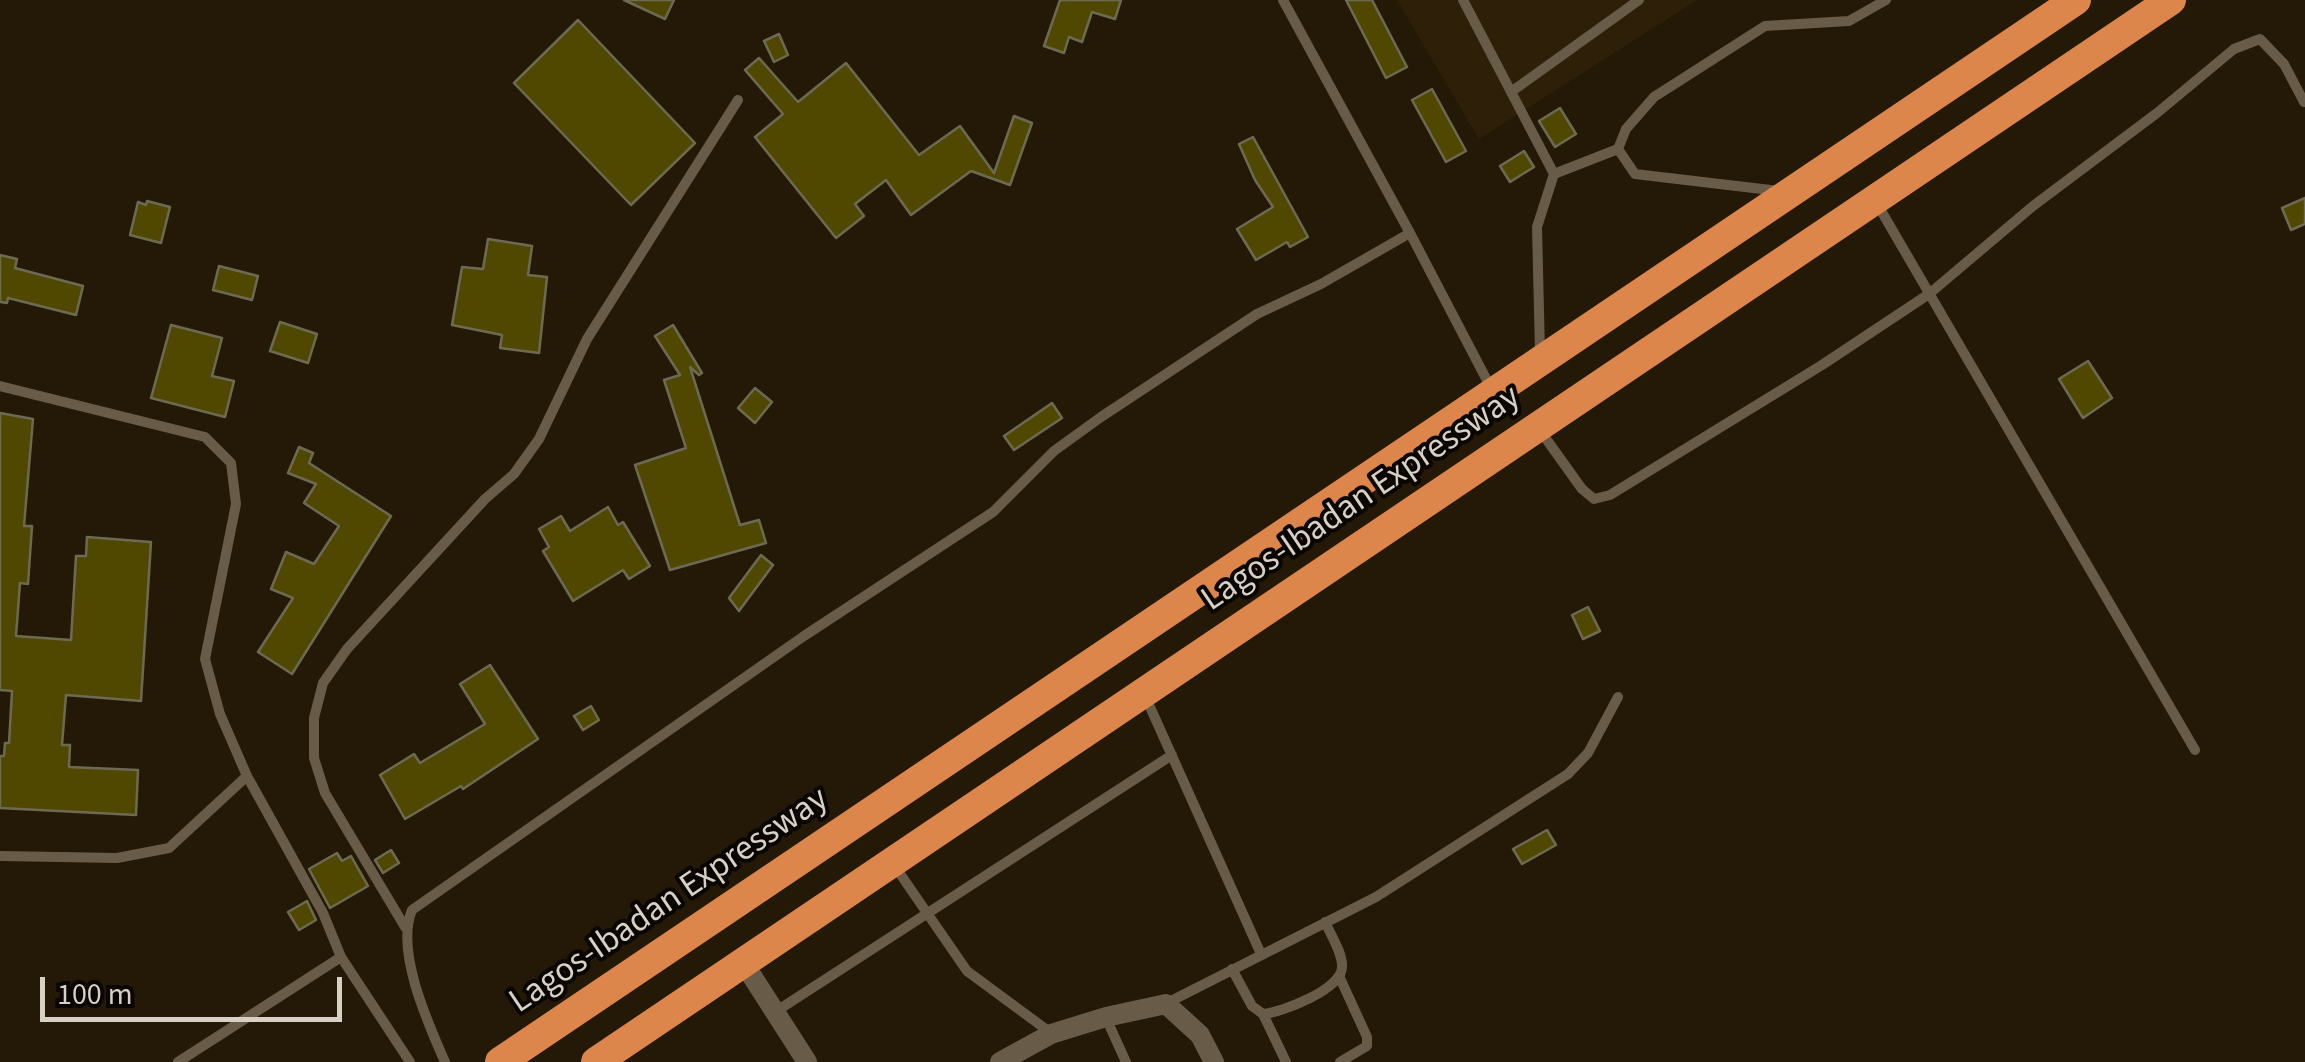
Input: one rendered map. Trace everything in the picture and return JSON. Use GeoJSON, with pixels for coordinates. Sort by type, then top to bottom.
{"type":"FeatureCollection","features":[{"type":"Feature","properties":{"kind":"highway","name":"Lagos-Ibadan Expressway"},"geometry":{"type":"LineString","coordinates":[[500,1062],[2076,0]]}},
{"type":"Feature","properties":{"kind":"highway","name":"Lagos-Ibadan Expressway"},"geometry":{"type":"LineString","coordinates":[[614,1058],[743,962],[2172,0]]}},
{"type":"Feature","properties":{"kind":"street"},"geometry":{"type":"LineString","coordinates":[[743,962],[807,1062]]}},
{"type":"Feature","properties":{"kind":"street"},"geometry":{"type":"LineString","coordinates":[[1000,1062],[1052,1034],[1166,1004],[1200,1035],[1214,1062]]}},
{"type":"Feature","properties":{"kind":"lane"},"geometry":{"type":"LineString","coordinates":[[1283,0],[1492,391]]}},
{"type":"Feature","properties":{"kind":"lane"},"geometry":{"type":"LineString","coordinates":[[1463,0],[1554,174],[1537,227],[1540,359]]}},
{"type":"Feature","properties":{"kind":"lane"},"geometry":{"type":"LineString","coordinates":[[1511,92],[1639,0]]}},
{"type":"Feature","properties":{"kind":"lane"},"geometry":{"type":"LineString","coordinates":[[1554,174],[1618,149],[1626,129],[1654,97],[1765,26],[1849,21],[1886,0]]}},
{"type":"Feature","properties":{"kind":"lane"},"geometry":{"type":"LineString","coordinates":[[1537,427],[1582,489],[1594,499],[1610,495],[1822,365],[1929,294],[2033,206],[2157,113],[2234,49],[2260,39],[2284,64],[2305,102]]}},
{"type":"Feature","properties":{"kind":"lane"},"geometry":{"type":"LineString","coordinates":[[446,1062],[411,966],[405,927],[325,793],[314,758],[314,718],[323,683],[346,649],[514,474],[539,440],[588,339],[738,100]]}},
{"type":"Feature","properties":{"kind":"lane"},"geometry":{"type":"LineString","coordinates":[[1618,149],[1635,174],[1789,192]]}},
{"type":"Feature","properties":{"kind":"lane"},"geometry":{"type":"LineString","coordinates":[[1875,200],[2195,750]]}},
{"type":"Feature","properties":{"kind":"lane"},"geometry":{"type":"LineString","coordinates":[[405,927],[412,910],[428,897],[789,647],[994,512],[1054,451],[1101,417],[1256,314],[1321,284],[1410,233]]}},
{"type":"Feature","properties":{"kind":"lane"},"geometry":{"type":"LineString","coordinates":[[0,386],[205,437],[232,463],[236,504],[205,658],[220,714],[247,776],[323,913],[342,957],[410,1062]]}},
{"type":"Feature","properties":{"kind":"lane"},"geometry":{"type":"LineString","coordinates":[[1144,692],[1261,954]]}},
{"type":"Feature","properties":{"kind":"lane"},"geometry":{"type":"LineString","coordinates":[[1166,1004],[1376,897],[1568,774],[1588,753],[1618,698]]}},
{"type":"Feature","properties":{"kind":"lane"},"geometry":{"type":"LineString","coordinates":[[775,1012],[1172,755]]}},
{"type":"Feature","properties":{"kind":"lane"},"geometry":{"type":"LineString","coordinates":[[0,856],[117,858],[169,848],[247,776]]}},
{"type":"Feature","properties":{"kind":"lane"},"geometry":{"type":"LineString","coordinates":[[891,862],[966,970],[1052,1034]]}},
{"type":"Feature","properties":{"kind":"lane"},"geometry":{"type":"LineString","coordinates":[[1263,1014],[1274,1013],[1329,988],[1340,978],[1343,964],[1325,922]]}},
{"type":"Feature","properties":{"kind":"lane"},"geometry":{"type":"LineString","coordinates":[[178,1062],[342,957]]}},
{"type":"Feature","properties":{"kind":"lane"},"geometry":{"type":"LineString","coordinates":[[1232,970],[1252,1006],[1263,1014],[1286,1062]]}},
{"type":"Feature","properties":{"kind":"lane"},"geometry":{"type":"LineString","coordinates":[[1340,978],[1367,1037],[1367,1046],[1340,1062]]}},
{"type":"Feature","properties":{"kind":"lane"},"geometry":{"type":"LineString","coordinates":[[1106,1017],[1126,1062]]}},
{"type":"Feature","properties":{"kind":"shaded area"},"geometry":{"type":"Polygon","coordinates":[[[1397,0],[1697,0],[1479,139],[1397,0]]]}},
{"type":"Feature","properties":{"kind":"building"},"geometry":{"type":"Polygon","coordinates":[[[624,0],[674,0],[665,19],[624,0]]]}},
{"type":"Feature","properties":{"kind":"building"},"geometry":{"type":"Polygon","coordinates":[[[1060,0],[1121,0],[1115,19],[1092,12],[1082,42],[1069,37],[1064,53],[1044,46],[1060,0]]]}},
{"type":"Feature","properties":{"kind":"building"},"geometry":{"type":"Polygon","coordinates":[[[1346,0],[1372,0],[1407,67],[1386,78],[1346,0]]]}},
{"type":"Feature","properties":{"kind":"building"},"geometry":{"type":"Polygon","coordinates":[[[578,20],[695,143],[631,205],[514,83],[578,20]]]}},
{"type":"Feature","properties":{"kind":"building"},"geometry":{"type":"Polygon","coordinates":[[[779,34],[788,55],[774,62],[764,41],[779,34]]]}},
{"type":"Feature","properties":{"kind":"building"},"geometry":{"type":"Polygon","coordinates":[[[759,58],[798,102],[846,63],[919,155],[960,126],[994,173],[1014,116],[1032,123],[1010,185],[971,171],[911,215],[886,180],[855,204],[864,216],[836,238],[755,137],[783,114],[745,70],[759,58]]]}},
{"type":"Feature","properties":{"kind":"building"},"geometry":{"type":"Polygon","coordinates":[[[1432,89],[1466,151],[1446,162],[1412,100],[1432,89]]]}},
{"type":"Feature","properties":{"kind":"building"},"geometry":{"type":"Polygon","coordinates":[[[1560,108],[1576,134],[1555,147],[1539,121],[1560,108]]]}},
{"type":"Feature","properties":{"kind":"building"},"geometry":{"type":"Polygon","coordinates":[[[1253,137],[1308,237],[1290,247],[1287,242],[1256,260],[1237,229],[1273,207],[1255,180],[1239,144],[1253,137]]]}},
{"type":"Feature","properties":{"kind":"building"},"geometry":{"type":"Polygon","coordinates":[[[1524,151],[1534,167],[1510,182],[1500,166],[1524,151]]]}},
{"type":"Feature","properties":{"kind":"building"},"geometry":{"type":"Polygon","coordinates":[[[2305,198],[2305,224],[2291,230],[2282,208],[2305,198]]]}},
{"type":"Feature","properties":{"kind":"building"},"geometry":{"type":"Polygon","coordinates":[[[147,201],[170,207],[161,243],[130,235],[138,202],[146,205],[147,201]]]}},
{"type":"Feature","properties":{"kind":"building"},"geometry":{"type":"Polygon","coordinates":[[[488,239],[532,246],[528,275],[547,277],[539,353],[500,348],[502,335],[452,325],[462,267],[483,269],[488,239]]]}},
{"type":"Feature","properties":{"kind":"building"},"geometry":{"type":"Polygon","coordinates":[[[0,255],[17,259],[15,268],[83,286],[76,315],[8,298],[7,303],[0,302],[0,255]]]}},
{"type":"Feature","properties":{"kind":"building"},"geometry":{"type":"Polygon","coordinates":[[[219,266],[258,276],[252,300],[213,290],[219,266]]]}},
{"type":"Feature","properties":{"kind":"building"},"geometry":{"type":"Polygon","coordinates":[[[280,322],[317,334],[308,363],[270,351],[280,322]]]}},
{"type":"Feature","properties":{"kind":"building"},"geometry":{"type":"Polygon","coordinates":[[[171,325],[222,338],[212,376],[234,381],[225,417],[151,398],[171,325]]]}},
{"type":"Feature","properties":{"kind":"building"},"geometry":{"type":"Polygon","coordinates":[[[673,325],[702,373],[699,375],[690,367],[740,525],[759,520],[766,543],[670,570],[635,465],[686,448],[664,380],[680,375],[655,336],[673,325]]]}},
{"type":"Feature","properties":{"kind":"building"},"geometry":{"type":"Polygon","coordinates":[[[2088,361],[2112,398],[2083,418],[2059,379],[2088,361]]]}},
{"type":"Feature","properties":{"kind":"building"},"geometry":{"type":"Polygon","coordinates":[[[755,388],[772,402],[755,423],[738,408],[755,388]]]}},
{"type":"Feature","properties":{"kind":"building"},"geometry":{"type":"Polygon","coordinates":[[[1052,403],[1062,418],[1014,450],[1004,436],[1052,403]]]}},
{"type":"Feature","properties":{"kind":"building"},"geometry":{"type":"Polygon","coordinates":[[[0,413],[33,419],[24,526],[32,526],[28,584],[20,583],[16,636],[71,640],[76,556],[86,556],[87,537],[151,542],[141,701],[66,695],[62,745],[70,745],[69,767],[138,770],[136,815],[0,808],[0,756],[4,756],[5,743],[9,743],[12,691],[0,690],[0,413]]]}},
{"type":"Feature","properties":{"kind":"building"},"geometry":{"type":"Polygon","coordinates":[[[299,447],[313,453],[309,463],[391,516],[292,674],[258,652],[293,598],[271,589],[286,552],[314,564],[339,526],[304,503],[316,484],[288,473],[299,447]]]}},
{"type":"Feature","properties":{"kind":"building"},"geometry":{"type":"Polygon","coordinates":[[[608,507],[618,525],[623,522],[650,566],[629,579],[623,570],[573,601],[543,551],[549,547],[539,529],[561,516],[570,531],[608,507]]]}},
{"type":"Feature","properties":{"kind":"building"},"geometry":{"type":"Polygon","coordinates":[[[761,555],[773,565],[739,611],[729,598],[761,555]]]}},
{"type":"Feature","properties":{"kind":"building"},"geometry":{"type":"Polygon","coordinates":[[[1588,607],[1600,631],[1583,639],[1572,615],[1588,607]]]}},
{"type":"Feature","properties":{"kind":"building"},"geometry":{"type":"Polygon","coordinates":[[[490,665],[538,739],[463,789],[461,786],[405,819],[380,775],[414,754],[420,763],[485,724],[460,684],[490,665]]]}},
{"type":"Feature","properties":{"kind":"building"},"geometry":{"type":"Polygon","coordinates":[[[591,706],[599,720],[583,730],[574,716],[591,706]]]}},
{"type":"Feature","properties":{"kind":"building"},"geometry":{"type":"Polygon","coordinates":[[[1547,830],[1556,845],[1522,864],[1513,849],[1547,830]]]}},
{"type":"Feature","properties":{"kind":"building"},"geometry":{"type":"Polygon","coordinates":[[[391,850],[399,863],[383,873],[375,860],[391,850]]]}},
{"type":"Feature","properties":{"kind":"building"},"geometry":{"type":"Polygon","coordinates":[[[337,853],[342,861],[351,856],[368,886],[330,908],[309,869],[337,853]]]}},
{"type":"Feature","properties":{"kind":"building"},"geometry":{"type":"Polygon","coordinates":[[[307,901],[316,920],[299,930],[288,912],[307,901]]]}}]}
